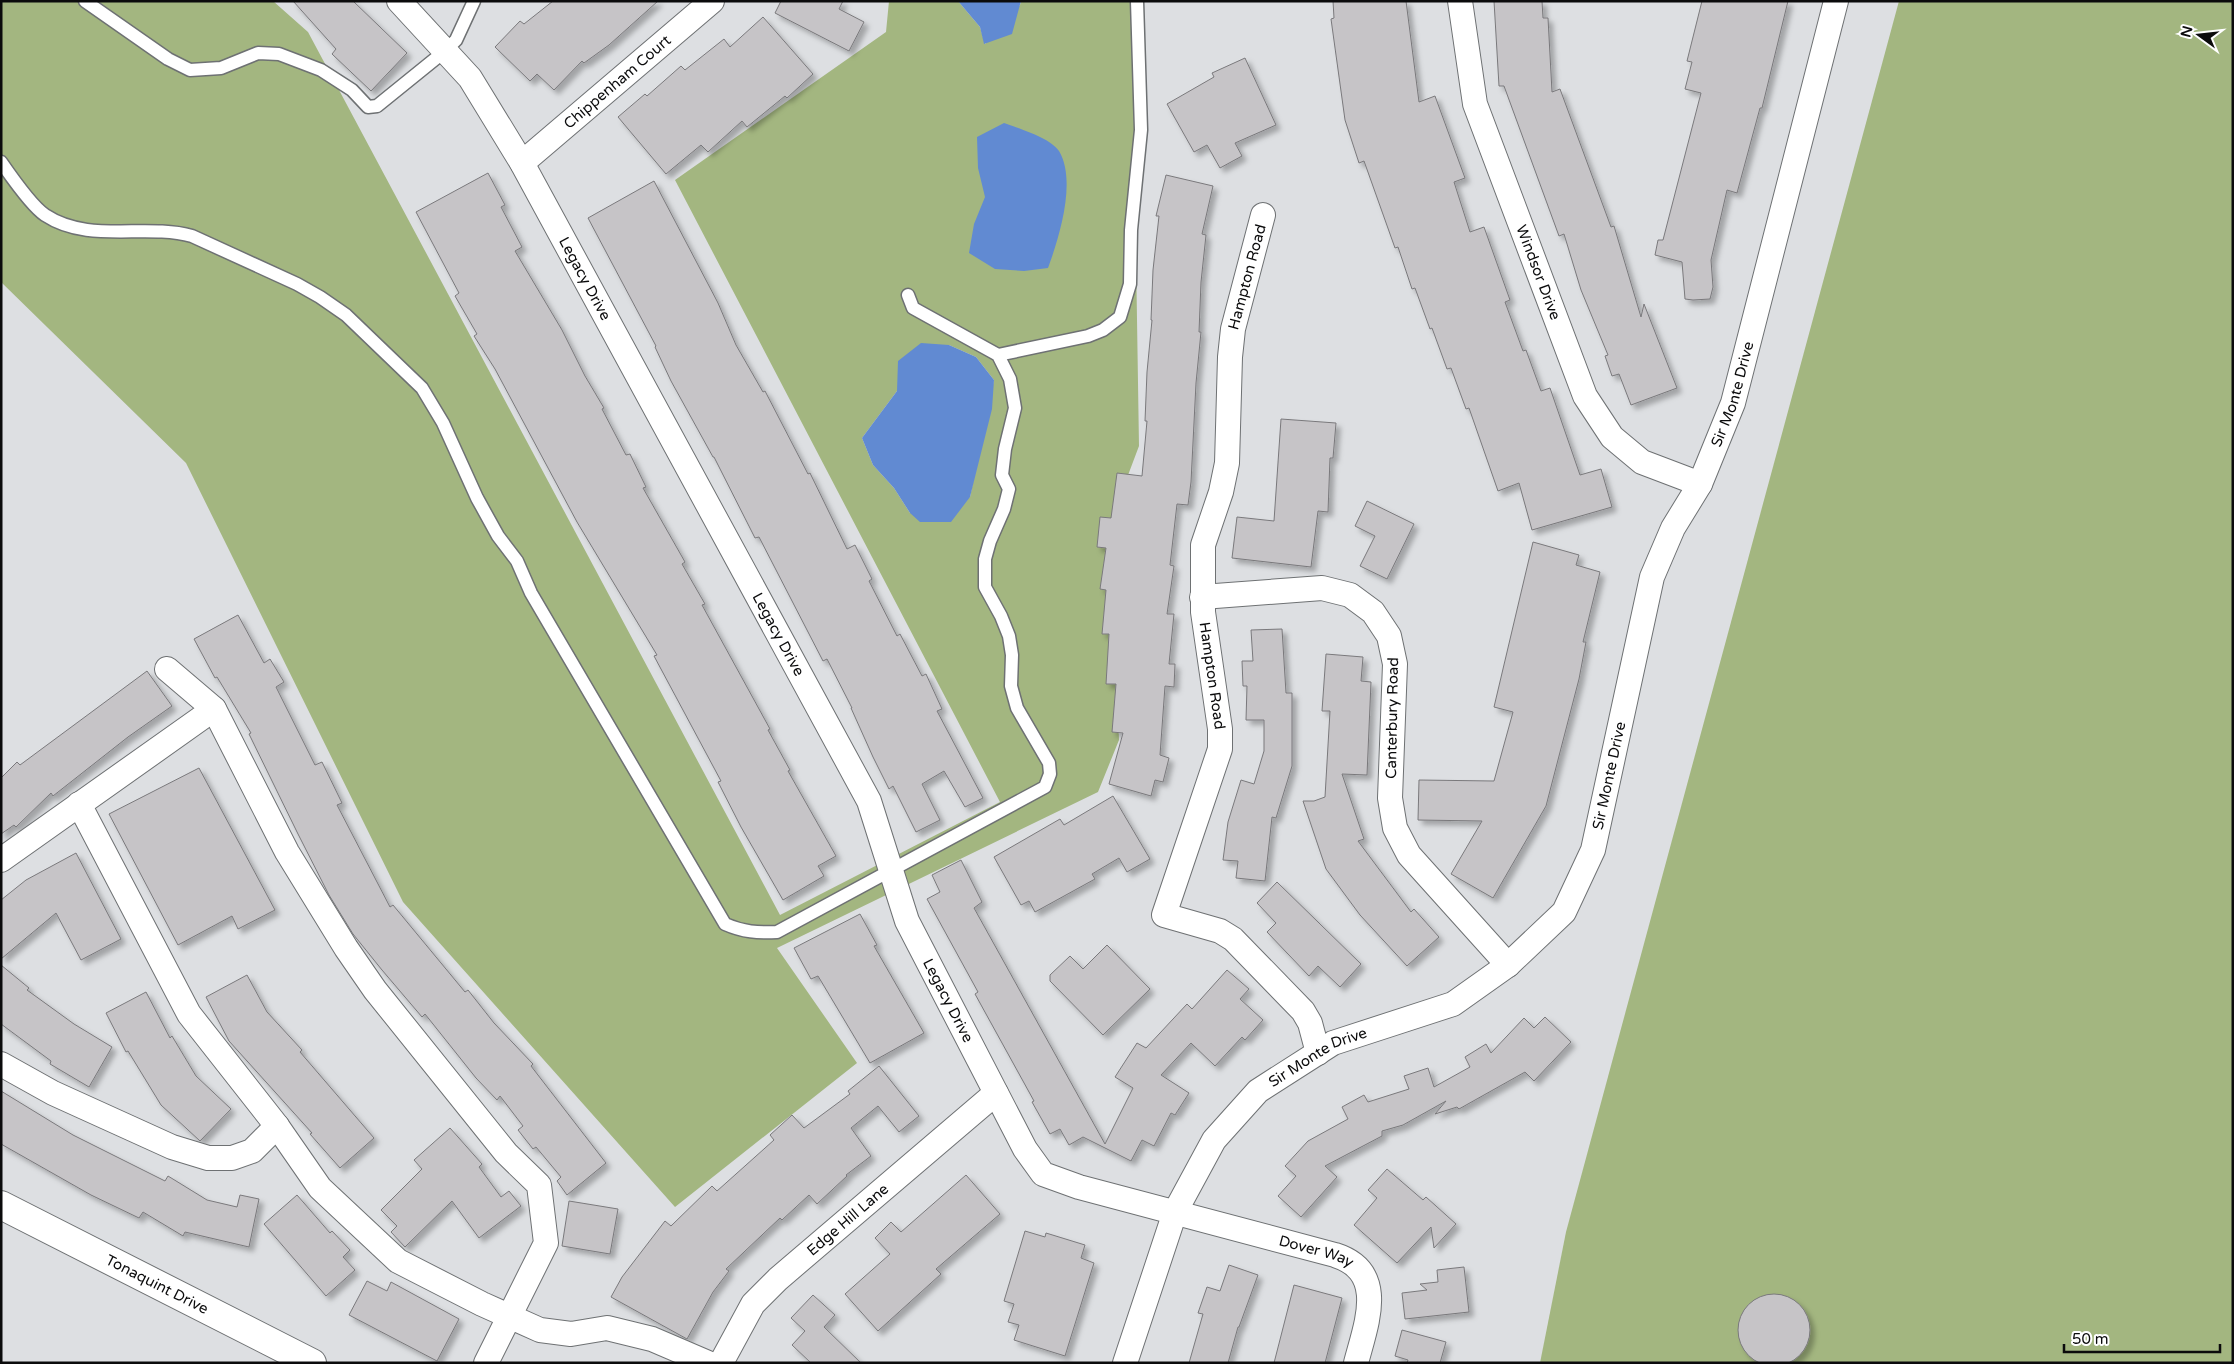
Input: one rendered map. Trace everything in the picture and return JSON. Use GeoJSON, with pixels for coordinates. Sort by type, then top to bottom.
{"type":"FeatureCollection","features":[{"type":"Feature","properties":{"kind":"street","name":"Legacy Drive"},"geometry":{"type":"LineString","coordinates":[[399,1],[470,78],[522,163],[869,801],[907,921],[1025,1149],[1043,1174],[1079,1187],[1175,1212]]}},
{"type":"Feature","properties":{"kind":"street","name":"Chippenham Court"},"geometry":{"type":"LineString","coordinates":[[522,163],[712,1]]}},
{"type":"Feature","properties":{"kind":"street","name":"Windsor Drive"},"geometry":{"type":"LineString","coordinates":[[1460,1],[1475,104],[1585,396],[1612,437],[1642,462],[1700,484]]}},
{"type":"Feature","properties":{"kind":"street","name":"Sir Monte Drive"},"geometry":{"type":"LineString","coordinates":[[1125,1363],[1175,1212],[1214,1140],[1258,1091],[1333,1043],[1453,1004],[1508,965],[1564,912],[1593,850],[1652,577],[1673,528],[1700,484],[1733,403],[1836,1]]}},
{"type":"Feature","properties":{"kind":"street","name":"Hampton Road"},"geometry":{"type":"LineString","coordinates":[[1264,215],[1231,343],[1227,463],[1221,492],[1204,545],[1202,596],[1220,729],[1220,749],[1164,915],[1220,931],[1233,939],[1303,1011],[1310,1023],[1318,1053]]}},
{"type":"Feature","properties":{"kind":"street","name":"Canterbury Road"},"geometry":{"type":"LineString","coordinates":[[1202,596],[1322,588],[1350,595],[1373,612],[1389,636],[1394,654],[1390,798],[1392,818],[1398,838],[1415,864],[1508,965]]}},
{"type":"Feature","properties":{"kind":"street"},"geometry":{"type":"LineString","coordinates":[[167,669],[214,708],[287,852],[375,990],[506,1153],[539,1185],[546,1243],[486,1363]]}},
{"type":"Feature","properties":{"kind":"street"},"geometry":{"type":"LineString","coordinates":[[1,860],[214,708]]}},
{"type":"Feature","properties":{"kind":"street"},"geometry":{"type":"LineString","coordinates":[[79,804],[189,1014],[277,1126],[320,1188],[398,1261],[510,1318],[540,1330],[571,1334],[607,1328],[652,1339],[708,1363]]}},
{"type":"Feature","properties":{"kind":"street"},"geometry":{"type":"LineString","coordinates":[[1,1064],[53,1093],[172,1147],[208,1158],[232,1158],[252,1151],[277,1126]]}},
{"type":"Feature","properties":{"kind":"street","name":"Edge Hill Lane"},"geometry":{"type":"LineString","coordinates":[[721,1363],[753,1304],[778,1279],[996,1093]]}},
{"type":"Feature","properties":{"kind":"street","name":"Tonaquint Drive"},"geometry":{"type":"LineString","coordinates":[[1,1205],[312,1363]]}},
{"type":"Feature","properties":{"kind":"street","name":"Dover Way"},"geometry":{"type":"LineString","coordinates":[[1175,1212],[1335,1255],[1354,1265],[1364,1279],[1370,1300],[1370,1311],[1356,1363]]}},
{"type":"Feature","properties":{"kind":"lane"},"geometry":{"type":"LineString","coordinates":[[85,1],[168,59],[190,70],[221,68],[258,53],[279,54],[321,70],[352,90],[368,107],[377,106],[445,51],[456,40],[474,1]]}},
{"type":"Feature","properties":{"kind":"lane"},"geometry":{"type":"LineString","coordinates":[[998,355],[1088,336],[1103,330],[1120,317],[1130,284],[1131,230],[1141,130],[1137,1]]}},
{"type":"Feature","properties":{"kind":"lane"},"geometry":{"type":"LineString","coordinates":[[1,162],[44,214],[63,225],[83,230],[176,231],[192,236],[297,284],[346,315],[422,388],[443,423],[477,498],[498,536],[517,561],[531,594],[725,924],[738,930],[756,933],[776,932],[1045,787],[1050,774],[1049,763],[1043,750],[1017,708],[1011,686],[1012,655],[1009,636],[1001,616],[985,587],[985,559],[987,550],[1004,509],[1009,490],[1002,475],[1004,449],[1015,408],[1010,379],[998,355],[913,308],[908,295]]}},
{"type":"Feature","properties":{"kind":"green space"},"geometry":{"type":"Polygon","coordinates":[[[1,1],[273,1],[308,32],[780,915],[1000,802],[675,180],[886,32],[889,1],[958,1],[980,27],[985,44],[1020,5],[1021,1],[1132,1],[1139,446],[1110,523],[1119,740],[1098,792],[777,948],[857,1063],[675,1207],[403,902],[186,463],[1,282],[1,1]],[[949,345],[897,391],[862,438],[873,465],[894,488],[910,513],[970,497],[994,380],[976,357],[949,345]]]}},
{"type":"Feature","properties":{"kind":"green space"},"geometry":{"type":"Polygon","coordinates":[[[1899,1],[2233,1],[2233,1363],[1540,1363],[1566,1232],[1899,1]]]}},
{"type":"Feature","properties":{"kind":"water"},"geometry":{"type":"Polygon","coordinates":[[[958,1],[1021,1],[1012,34],[984,44],[980,27],[958,1]]]}},
{"type":"Feature","properties":{"kind":"water"},"geometry":{"type":"Polygon","coordinates":[[[1004,123],[1034,134],[1055,146],[1064,163],[1066,193],[1064,210],[1048,268],[1024,271],[995,269],[969,253],[974,224],[985,197],[978,168],[977,137],[1004,123]]]}},
{"type":"Feature","properties":{"kind":"water"},"geometry":{"type":"Polygon","coordinates":[[[921,343],[949,345],[976,357],[994,380],[992,409],[970,497],[951,522],[920,522],[910,513],[894,488],[873,465],[862,438],[897,391],[898,361],[921,343]]]}},
{"type":"Feature","properties":{"kind":"building"},"geometry":{"type":"Polygon","coordinates":[[[293,1],[353,1],[407,53],[371,91],[332,54],[336,49],[293,1]]]}},
{"type":"Feature","properties":{"kind":"building"},"geometry":{"type":"Polygon","coordinates":[[[553,1],[658,1],[609,45],[584,63],[582,61],[554,90],[537,74],[530,81],[495,47],[520,21],[524,24],[553,1]]]}},
{"type":"Feature","properties":{"kind":"building"},"geometry":{"type":"Polygon","coordinates":[[[781,1],[843,1],[839,9],[864,22],[849,51],[775,13],[781,1]]]}},
{"type":"Feature","properties":{"kind":"building"},"geometry":{"type":"Polygon","coordinates":[[[1333,1],[1406,1],[1419,102],[1435,96],[1465,178],[1454,182],[1470,232],[1484,227],[1510,300],[1505,302],[1523,351],[1526,350],[1541,391],[1550,388],[1580,475],[1601,469],[1612,507],[1532,530],[1519,483],[1498,491],[1469,408],[1466,409],[1451,368],[1447,369],[1415,288],[1412,289],[1398,247],[1395,248],[1364,161],[1359,163],[1345,120],[1331,19],[1334,18],[1333,1]]]}},
{"type":"Feature","properties":{"kind":"building"},"geometry":{"type":"Polygon","coordinates":[[[1494,1],[1542,1],[1543,18],[1548,18],[1552,92],[1560,89],[1611,227],[1614,226],[1641,317],[1644,304],[1677,388],[1631,405],[1619,374],[1612,376],[1605,356],[1608,355],[1581,290],[1564,234],[1559,236],[1504,86],[1499,86],[1494,1]]]}},
{"type":"Feature","properties":{"kind":"building"},"geometry":{"type":"Polygon","coordinates":[[[1702,1],[1788,1],[1762,108],[1760,108],[1737,193],[1727,190],[1711,260],[1713,287],[1710,299],[1693,300],[1685,299],[1682,262],[1655,255],[1658,240],[1663,240],[1701,93],[1685,89],[1692,62],[1687,61],[1702,1]]]}},
{"type":"Feature","properties":{"kind":"building"},"geometry":{"type":"Polygon","coordinates":[[[763,17],[813,74],[787,98],[785,96],[747,127],[742,121],[708,152],[701,145],[666,174],[618,117],[645,94],[647,96],[681,66],[685,70],[724,39],[730,47],[763,17]]]}},
{"type":"Feature","properties":{"kind":"building"},"geometry":{"type":"Polygon","coordinates":[[[1245,58],[1276,125],[1235,143],[1242,156],[1220,168],[1207,145],[1194,152],[1167,104],[1214,77],[1212,73],[1245,58]]]}},
{"type":"Feature","properties":{"kind":"building"},"geometry":{"type":"Polygon","coordinates":[[[488,173],[505,205],[501,207],[522,247],[515,251],[562,330],[585,376],[604,408],[602,409],[626,455],[630,454],[646,487],[643,488],[685,562],[682,564],[705,604],[702,605],[770,729],[768,730],[790,770],[788,771],[836,856],[818,866],[824,876],[783,900],[741,827],[718,782],[721,781],[654,656],[657,655],[577,522],[495,369],[474,336],[477,334],[455,296],[459,293],[416,212],[488,173]]]}},
{"type":"Feature","properties":{"kind":"building"},"geometry":{"type":"Polygon","coordinates":[[[1166,175],[1213,186],[1202,234],[1206,235],[1201,282],[1199,332],[1201,332],[1196,383],[1191,482],[1188,505],[1177,504],[1170,565],[1174,566],[1167,614],[1174,614],[1169,664],[1175,664],[1174,687],[1165,686],[1160,755],[1169,758],[1163,782],[1155,780],[1151,796],[1109,784],[1123,733],[1112,732],[1116,684],[1106,684],[1109,634],[1102,634],[1106,590],[1100,589],[1106,548],[1097,547],[1100,517],[1111,518],[1117,473],[1142,476],[1147,421],[1145,421],[1152,320],[1153,270],[1159,216],[1156,216],[1166,175]]]}},
{"type":"Feature","properties":{"kind":"building"},"geometry":{"type":"Polygon","coordinates":[[[654,181],[718,303],[736,345],[763,392],[765,391],[808,474],[810,473],[847,549],[855,545],[872,579],[869,581],[897,636],[900,634],[922,676],[926,674],[942,709],[937,711],[983,798],[965,807],[944,771],[922,784],[940,820],[916,832],[893,786],[889,789],[827,659],[823,661],[759,537],[755,538],[714,457],[671,381],[656,346],[588,218],[654,181]]]}},
{"type":"Feature","properties":{"kind":"building"},"geometry":{"type":"Polygon","coordinates":[[[1281,419],[1336,423],[1333,458],[1330,458],[1328,512],[1318,511],[1311,567],[1232,558],[1237,517],[1274,521],[1281,419]]]}},
{"type":"Feature","properties":{"kind":"building"},"geometry":{"type":"Polygon","coordinates":[[[1367,501],[1414,524],[1387,579],[1360,566],[1375,536],[1355,526],[1367,501]]]}},
{"type":"Feature","properties":{"kind":"building"},"geometry":{"type":"Polygon","coordinates":[[[1533,542],[1579,555],[1576,565],[1600,572],[1583,642],[1586,642],[1579,679],[1546,806],[1493,898],[1451,874],[1482,821],[1418,820],[1419,780],[1494,781],[1513,712],[1494,707],[1533,542]]]}},
{"type":"Feature","properties":{"kind":"building"},"geometry":{"type":"Polygon","coordinates":[[[238,615],[264,663],[270,659],[284,682],[276,687],[315,765],[322,762],[342,803],[337,805],[390,907],[393,905],[465,992],[468,990],[494,1023],[533,1064],[531,1066],[606,1163],[567,1195],[557,1181],[561,1177],[536,1147],[533,1149],[518,1130],[523,1126],[500,1096],[497,1100],[476,1078],[425,1014],[422,1017],[382,970],[353,934],[329,895],[249,734],[251,733],[217,677],[215,678],[194,639],[238,615]]]}},
{"type":"Feature","properties":{"kind":"building"},"geometry":{"type":"Polygon","coordinates":[[[1282,629],[1286,693],[1292,693],[1292,766],[1276,818],[1272,817],[1265,881],[1236,878],[1238,861],[1223,860],[1228,822],[1241,780],[1254,784],[1264,751],[1264,720],[1246,720],[1247,686],[1243,686],[1242,661],[1253,661],[1251,630],[1282,629]]]}},
{"type":"Feature","properties":{"kind":"building"},"geometry":{"type":"Polygon","coordinates":[[[1326,654],[1363,657],[1361,681],[1371,682],[1367,775],[1342,774],[1364,839],[1358,841],[1411,912],[1414,909],[1439,937],[1407,966],[1360,915],[1326,869],[1303,801],[1314,801],[1325,797],[1330,711],[1322,711],[1326,654]]]}},
{"type":"Feature","properties":{"kind":"building"},"geometry":{"type":"Polygon","coordinates":[[[147,671],[172,706],[128,737],[53,796],[51,793],[16,827],[14,825],[1,834],[1,778],[17,762],[20,765],[147,671]]]}},
{"type":"Feature","properties":{"kind":"building"},"geometry":{"type":"Polygon","coordinates":[[[199,768],[275,910],[238,929],[232,916],[178,945],[109,814],[199,768]]]}},
{"type":"Feature","properties":{"kind":"building"},"geometry":{"type":"Polygon","coordinates":[[[1113,796],[1150,859],[1127,872],[1119,858],[1092,874],[1095,879],[1035,912],[1029,901],[1021,905],[994,857],[1060,819],[1064,825],[1113,796]]]}},
{"type":"Feature","properties":{"kind":"building"},"geometry":{"type":"Polygon","coordinates":[[[76,853],[121,939],[81,960],[56,913],[1,959],[1,900],[26,880],[76,853]]]}},
{"type":"Feature","properties":{"kind":"building"},"geometry":{"type":"Polygon","coordinates":[[[961,860],[982,902],[974,908],[1105,1144],[1133,1088],[1115,1077],[1137,1043],[1146,1048],[1187,1004],[1192,1009],[1227,970],[1249,989],[1240,999],[1263,1020],[1245,1040],[1242,1037],[1215,1066],[1191,1043],[1161,1075],[1189,1093],[1175,1115],[1171,1113],[1154,1146],[1142,1140],[1131,1161],[1083,1137],[1069,1145],[1060,1129],[1050,1134],[975,994],[978,992],[927,899],[940,892],[932,875],[961,860]]]}},
{"type":"Feature","properties":{"kind":"building"},"geometry":{"type":"Polygon","coordinates":[[[1277,882],[1361,964],[1340,987],[1318,966],[1309,976],[1267,932],[1276,923],[1257,903],[1277,882]]]}},
{"type":"Feature","properties":{"kind":"building"},"geometry":{"type":"Polygon","coordinates":[[[860,914],[877,945],[874,946],[924,1033],[870,1063],[818,976],[811,979],[794,948],[860,914]]]}},
{"type":"Feature","properties":{"kind":"building"},"geometry":{"type":"Polygon","coordinates":[[[1107,945],[1150,989],[1103,1035],[1050,981],[1050,975],[1070,956],[1083,969],[1107,945]]]}},
{"type":"Feature","properties":{"kind":"building"},"geometry":{"type":"Polygon","coordinates":[[[1,965],[29,988],[27,990],[74,1024],[112,1047],[89,1087],[50,1064],[51,1061],[1,1024],[1,965]]]}},
{"type":"Feature","properties":{"kind":"building"},"geometry":{"type":"Polygon","coordinates":[[[247,975],[267,1012],[302,1050],[300,1052],[374,1138],[340,1168],[310,1134],[312,1133],[229,1041],[206,997],[247,975]]]}},
{"type":"Feature","properties":{"kind":"building"},"geometry":{"type":"Polygon","coordinates":[[[146,992],[170,1038],[172,1036],[196,1076],[231,1109],[200,1141],[161,1105],[128,1051],[126,1052],[106,1013],[146,992]]]}},
{"type":"Feature","properties":{"kind":"building"},"geometry":{"type":"Polygon","coordinates":[[[1545,1017],[1571,1042],[1534,1081],[1525,1072],[1459,1109],[1457,1107],[1435,1114],[1446,1101],[1403,1125],[1382,1131],[1382,1136],[1325,1166],[1337,1177],[1301,1217],[1278,1196],[1296,1176],[1285,1166],[1308,1141],[1348,1119],[1342,1107],[1364,1095],[1368,1102],[1409,1089],[1404,1076],[1428,1068],[1434,1087],[1470,1067],[1465,1057],[1486,1044],[1491,1053],[1524,1018],[1534,1028],[1545,1017]]]}},
{"type":"Feature","properties":{"kind":"building"},"geometry":{"type":"Polygon","coordinates":[[[879,1066],[919,1116],[899,1132],[878,1106],[851,1128],[871,1156],[846,1175],[817,1204],[809,1195],[782,1220],[780,1218],[726,1269],[729,1271],[713,1292],[687,1339],[611,1297],[622,1277],[665,1221],[671,1226],[712,1186],[717,1191],[774,1140],[770,1135],[792,1115],[804,1128],[850,1094],[848,1091],[879,1066]]]}},
{"type":"Feature","properties":{"kind":"building"},"geometry":{"type":"Polygon","coordinates":[[[1,1091],[73,1135],[165,1181],[168,1176],[207,1200],[237,1207],[240,1195],[259,1199],[249,1247],[185,1232],[183,1236],[143,1212],[139,1218],[91,1195],[1,1144],[1,1091]]]}},
{"type":"Feature","properties":{"kind":"building"},"geometry":{"type":"Polygon","coordinates":[[[450,1128],[482,1164],[479,1167],[501,1197],[509,1191],[521,1206],[479,1238],[452,1201],[405,1247],[391,1232],[397,1226],[381,1210],[422,1169],[414,1160],[450,1128]]]}},
{"type":"Feature","properties":{"kind":"building"},"geometry":{"type":"Polygon","coordinates":[[[1387,1169],[1423,1200],[1426,1197],[1456,1224],[1434,1248],[1431,1227],[1397,1263],[1354,1225],[1377,1198],[1368,1190],[1387,1169]]]}},
{"type":"Feature","properties":{"kind":"building"},"geometry":{"type":"Polygon","coordinates":[[[966,1175],[1000,1214],[936,1269],[941,1274],[878,1331],[845,1294],[890,1254],[875,1238],[891,1222],[901,1232],[966,1175]]]}},
{"type":"Feature","properties":{"kind":"building"},"geometry":{"type":"Polygon","coordinates":[[[297,1195],[330,1233],[332,1231],[350,1250],[343,1257],[355,1270],[326,1296],[264,1224],[297,1195]]]}},
{"type":"Feature","properties":{"kind":"building"},"geometry":{"type":"Polygon","coordinates":[[[569,1201],[618,1209],[610,1254],[562,1246],[569,1201]]]}},
{"type":"Feature","properties":{"kind":"building"},"geometry":{"type":"Polygon","coordinates":[[[1025,1231],[1045,1237],[1046,1233],[1085,1245],[1081,1258],[1094,1263],[1065,1356],[1014,1340],[1019,1325],[1008,1322],[1014,1304],[1004,1301],[1025,1231]]]}},
{"type":"Feature","properties":{"kind":"building"},"geometry":{"type":"Polygon","coordinates":[[[1229,1265],[1258,1275],[1238,1327],[1228,1363],[1189,1363],[1203,1314],[1198,1313],[1207,1287],[1220,1291],[1229,1265]]]}},
{"type":"Feature","properties":{"kind":"building"},"geometry":{"type":"Polygon","coordinates":[[[1464,1267],[1469,1312],[1405,1319],[1402,1293],[1427,1290],[1420,1284],[1438,1282],[1437,1270],[1464,1267]]]}},
{"type":"Feature","properties":{"kind":"building"},"geometry":{"type":"Polygon","coordinates":[[[367,1281],[387,1291],[391,1282],[459,1319],[437,1361],[349,1315],[367,1281]]]}},
{"type":"Feature","properties":{"kind":"building"},"geometry":{"type":"Polygon","coordinates":[[[1294,1285],[1342,1298],[1325,1363],[1274,1363],[1294,1285]]]}},
{"type":"Feature","properties":{"kind":"building"},"geometry":{"type":"Polygon","coordinates":[[[1774,1294],[1794,1300],[1804,1310],[1810,1330],[1804,1350],[1794,1360],[1774,1366],[1754,1360],[1744,1350],[1738,1330],[1744,1310],[1754,1300],[1774,1294]]]}},
{"type":"Feature","properties":{"kind":"building"},"geometry":{"type":"Polygon","coordinates":[[[813,1295],[835,1315],[824,1327],[861,1363],[811,1363],[792,1345],[805,1331],[791,1318],[813,1295]]]}},
{"type":"Feature","properties":{"kind":"building"},"geometry":{"type":"Polygon","coordinates":[[[1402,1330],[1446,1342],[1440,1363],[1407,1363],[1408,1360],[1395,1356],[1402,1330]]]}}]}
